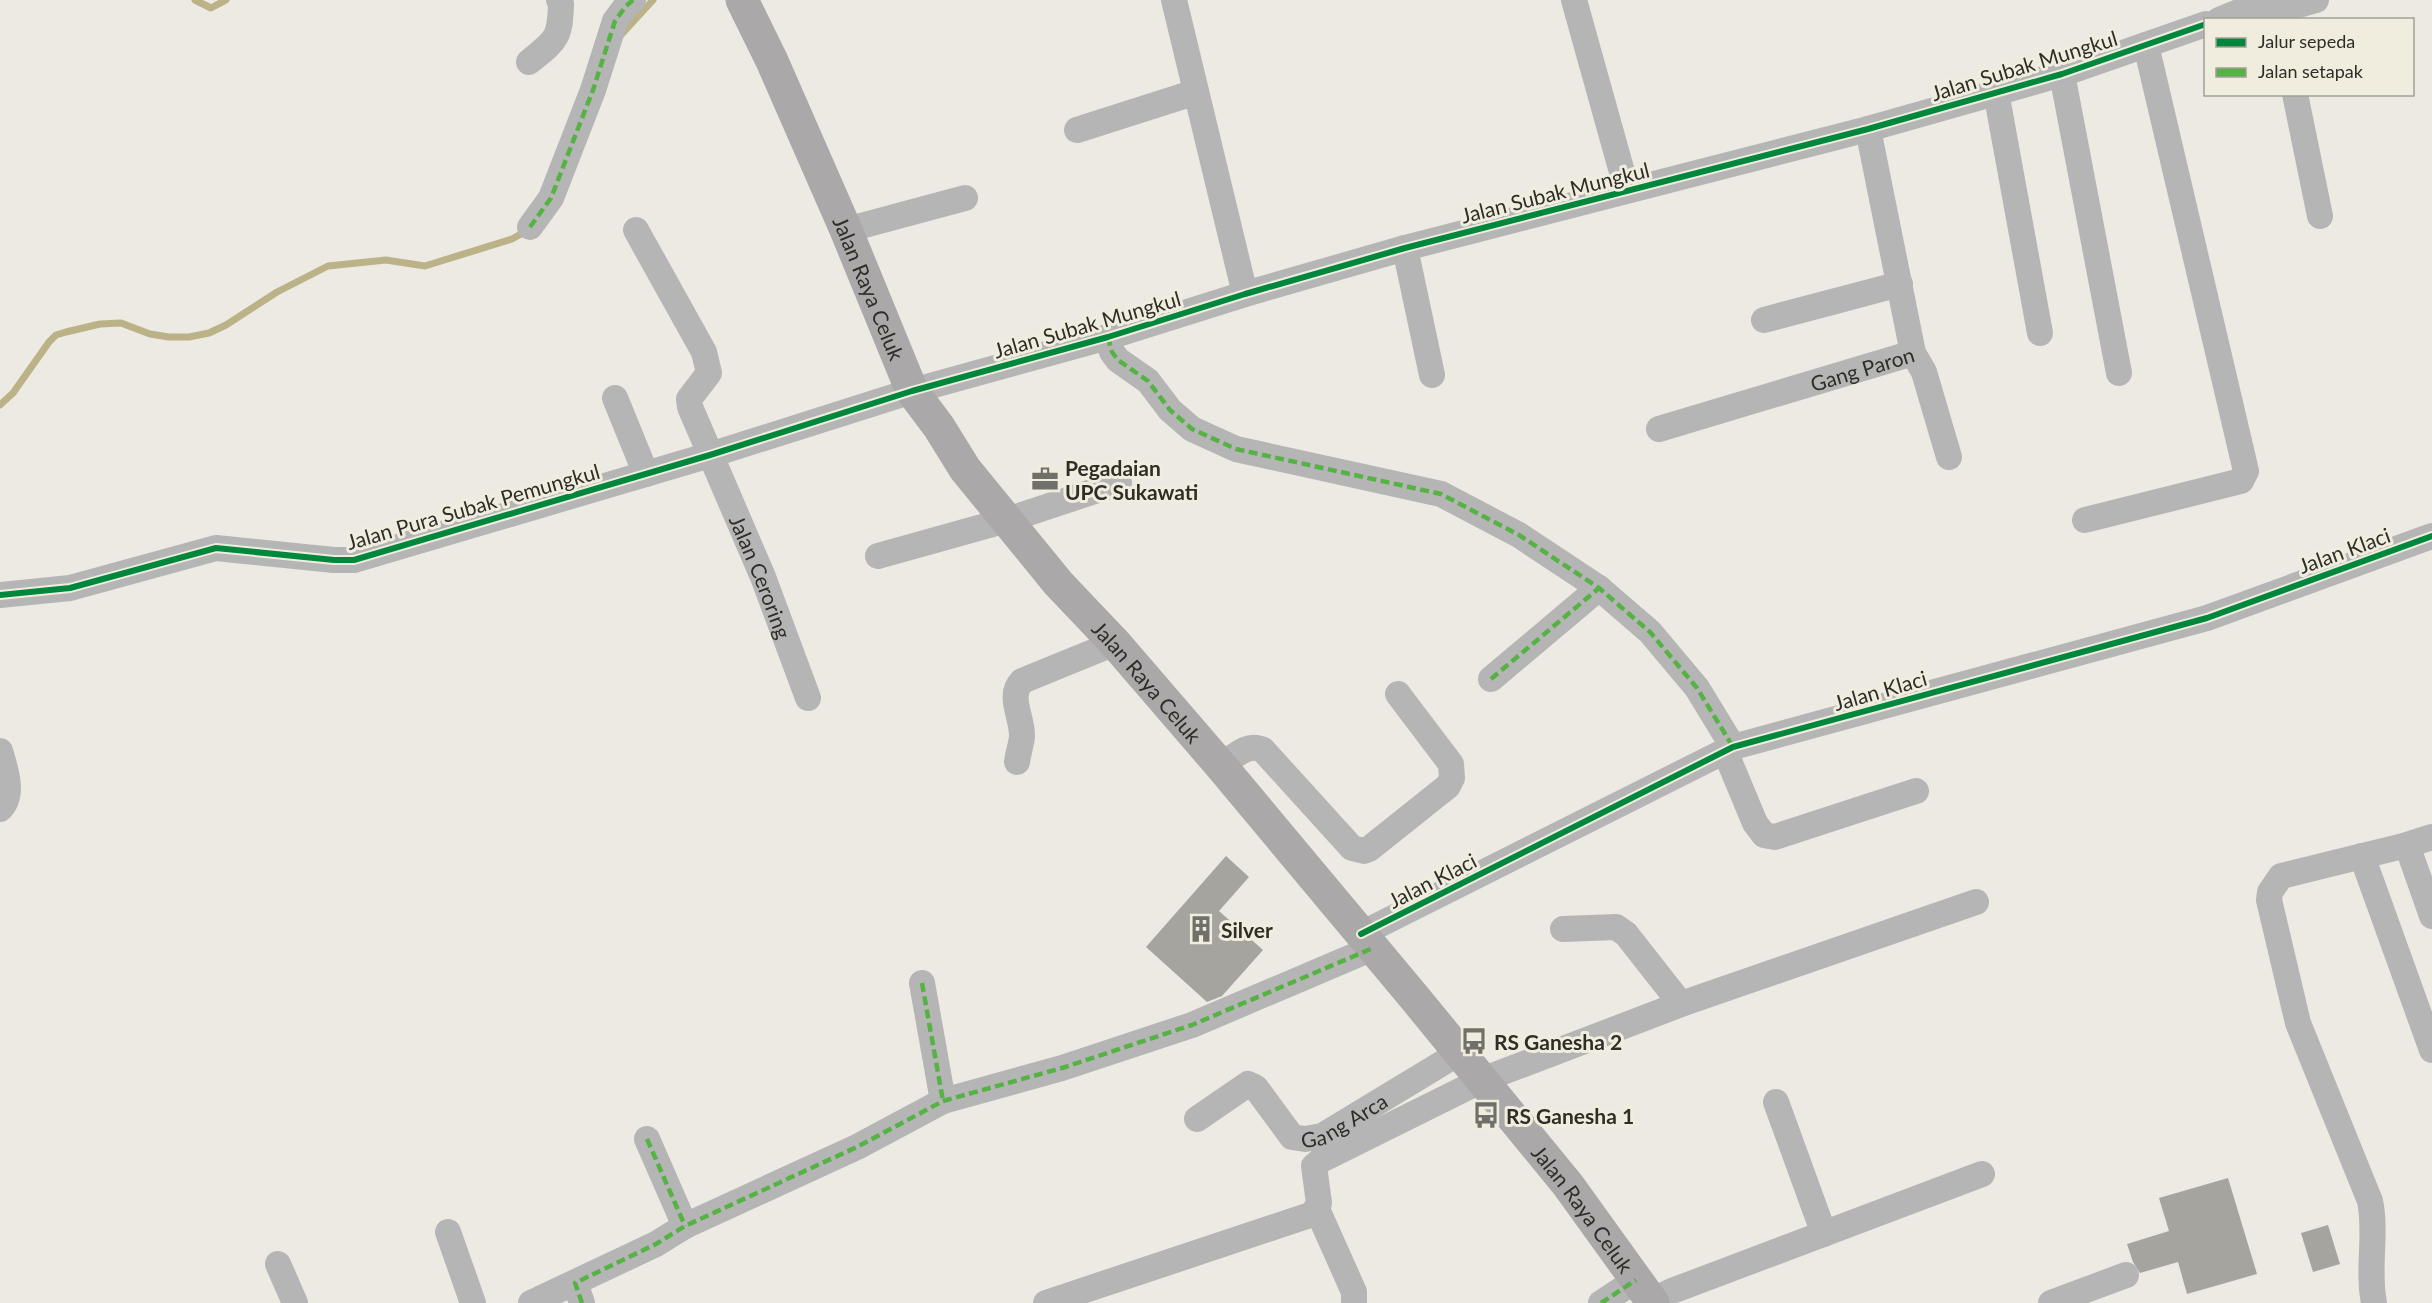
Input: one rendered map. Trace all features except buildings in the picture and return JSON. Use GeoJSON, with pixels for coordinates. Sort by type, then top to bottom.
{"type":"FeatureCollection","features":[{"type":"Feature","properties":{"kind":"highway","name":"Jalan Raya Celuk"},"geometry":{"type":"LineString","coordinates":[[742,0],[772,61],[846,230],[912,391],[939,427],[965,469],[1058,583],[1115,643],[1221,765],[1367,941],[1450,1058],[1482,1080],[1568,1185],[1647,1296]]}},
{"type":"Feature","properties":{"kind":"street"},"geometry":{"type":"LineString","coordinates":[[529,62],[550,45],[560,29],[561,4],[559,0]]}},
{"type":"Feature","properties":{"kind":"street"},"geometry":{"type":"LineString","coordinates":[[530,227],[551,198],[593,90],[615,21],[633,0]]}},
{"type":"Feature","properties":{"kind":"street"},"geometry":{"type":"LineString","coordinates":[[1174,0],[1245,294]]}},
{"type":"Feature","properties":{"kind":"street"},"geometry":{"type":"LineString","coordinates":[[1574,0],[1627,190]]}},
{"type":"Feature","properties":{"kind":"street"},"geometry":{"type":"LineString","coordinates":[[2224,18],[2260,5],[2268,5],[2275,16],[2316,0]]}},
{"type":"Feature","properties":{"kind":"street","name":"Jalan Subak Mungkul"},"geometry":{"type":"LineString","coordinates":[[912,391],[1108,337],[1245,294],[1405,248],[1868,129],[1996,93],[2062,74],[2204,24]]}},
{"type":"Feature","properties":{"kind":"street"},"geometry":{"type":"LineString","coordinates":[[2085,520],[2241,481],[2246,471],[2146,45]]}},
{"type":"Feature","properties":{"kind":"street"},"geometry":{"type":"LineString","coordinates":[[2062,74],[2119,373]]}},
{"type":"Feature","properties":{"kind":"street"},"geometry":{"type":"LineString","coordinates":[[1077,130],[1196,92]]}},
{"type":"Feature","properties":{"kind":"street"},"geometry":{"type":"LineString","coordinates":[[1996,93],[2040,333]]}},
{"type":"Feature","properties":{"kind":"street"},"geometry":{"type":"LineString","coordinates":[[2295,96],[2320,216]]}},
{"type":"Feature","properties":{"kind":"street","name":"Gang Paron"},"geometry":{"type":"LineString","coordinates":[[1659,429],[1912,353],[1868,129]]}},
{"type":"Feature","properties":{"kind":"street"},"geometry":{"type":"LineString","coordinates":[[846,230],[965,198]]}},
{"type":"Feature","properties":{"kind":"street","name":"Jalan Ceroring"},"geometry":{"type":"LineString","coordinates":[[636,230],[704,352],[709,373],[689,399],[690,407],[763,577],[808,698]]}},
{"type":"Feature","properties":{"kind":"street"},"geometry":{"type":"LineString","coordinates":[[1405,248],[1432,375]]}},
{"type":"Feature","properties":{"kind":"street"},"geometry":{"type":"LineString","coordinates":[[1764,320],[1900,284]]}},
{"type":"Feature","properties":{"kind":"street"},"geometry":{"type":"LineString","coordinates":[[1108,337],[1112,352],[1118,360],[1148,381],[1170,410],[1192,429],[1236,449],[1441,494],[1519,535],[1599,588],[1650,632],[1691,680],[1729,749],[1755,823],[1764,835],[1774,837],[1916,791]]}},
{"type":"Feature","properties":{"kind":"street"},"geometry":{"type":"LineString","coordinates":[[1912,353],[1924,372],[1949,457]]}},
{"type":"Feature","properties":{"kind":"street","name":"Jalan Pura Subak Pemungkul"},"geometry":{"type":"LineString","coordinates":[[0,595],[70,588],[216,548],[354,560],[710,455],[912,391]]}},
{"type":"Feature","properties":{"kind":"street"},"geometry":{"type":"LineString","coordinates":[[615,398],[646,474]]}},
{"type":"Feature","properties":{"kind":"street"},"geometry":{"type":"LineString","coordinates":[[878,556],[1007,520],[1119,483]]}},
{"type":"Feature","properties":{"kind":"street","name":"Jalan Klaci"},"geometry":{"type":"LineString","coordinates":[[531,1303],[578,1293],[685,1226],[857,1148],[943,1101],[1062,1068],[1192,1025],[1367,941],[1729,749],[2207,618],[2431,537]]}},
{"type":"Feature","properties":{"kind":"street"},"geometry":{"type":"LineString","coordinates":[[1491,678],[1599,588]]}},
{"type":"Feature","properties":{"kind":"street"},"geometry":{"type":"LineString","coordinates":[[1017,762],[1022,737],[1015,696],[1017,686],[1022,681],[1115,643]]}},
{"type":"Feature","properties":{"kind":"street"},"geometry":{"type":"LineString","coordinates":[[1221,765],[1244,749],[1251,747],[1263,750],[1352,848],[1364,851],[1369,849],[1448,786],[1452,778],[1451,764],[1398,694]]}},
{"type":"Feature","properties":{"kind":"street"},"geometry":{"type":"LineString","coordinates":[[0,751],[8,792],[6,803],[0,809]]}},
{"type":"Feature","properties":{"kind":"street"},"geometry":{"type":"LineString","coordinates":[[2374,1303],[2371,1290],[2373,1214],[2370,1201],[2298,1023],[2269,900],[2270,892],[2281,876],[2432,837]]}},
{"type":"Feature","properties":{"kind":"street"},"geometry":{"type":"LineString","coordinates":[[2407,845],[2432,916]]}},
{"type":"Feature","properties":{"kind":"street"},"geometry":{"type":"LineString","coordinates":[[2362,856],[2432,1050]]}},
{"type":"Feature","properties":{"kind":"street"},"geometry":{"type":"LineString","coordinates":[[1046,1303],[1313,1214],[1319,1203],[1314,1166],[1321,1160],[1482,1080],[1681,1004],[1976,902]]}},
{"type":"Feature","properties":{"kind":"street"},"geometry":{"type":"LineString","coordinates":[[1563,929],[1616,927],[1626,934],[1681,1004]]}},
{"type":"Feature","properties":{"kind":"street"},"geometry":{"type":"LineString","coordinates":[[922,983],[943,1101]]}},
{"type":"Feature","properties":{"kind":"street","name":"Gang Arca"},"geometry":{"type":"LineString","coordinates":[[1197,1119],[1248,1084],[1256,1088],[1292,1137],[1305,1139],[1322,1136],[1450,1058]]}},
{"type":"Feature","properties":{"kind":"street"},"geometry":{"type":"LineString","coordinates":[[1776,1102],[1824,1234]]}},
{"type":"Feature","properties":{"kind":"street"},"geometry":{"type":"LineString","coordinates":[[647,1138],[685,1226]]}},
{"type":"Feature","properties":{"kind":"street"},"geometry":{"type":"LineString","coordinates":[[1601,1303],[1647,1296],[1824,1234],[1982,1174]]}},
{"type":"Feature","properties":{"kind":"street"},"geometry":{"type":"LineString","coordinates":[[1317,1209],[1354,1292],[1354,1303]]}},
{"type":"Feature","properties":{"kind":"street"},"geometry":{"type":"LineString","coordinates":[[448,1232],[472,1303]]}},
{"type":"Feature","properties":{"kind":"street"},"geometry":{"type":"LineString","coordinates":[[278,1264],[295,1303]]}},
{"type":"Feature","properties":{"kind":"street"},"geometry":{"type":"LineString","coordinates":[[2051,1303],[2126,1275]]}},
{"type":"Feature","properties":{"kind":"waterway"},"geometry":{"type":"LineString","coordinates":[[195,0],[211,8],[226,0]]}},
{"type":"Feature","properties":{"kind":"waterway"},"geometry":{"type":"LineString","coordinates":[[621,35],[653,0]]}},
{"type":"Feature","properties":{"kind":"waterway"},"geometry":{"type":"LineString","coordinates":[[0,405],[13,393],[56,335],[100,324],[121,323],[150,334],[169,337],[189,337],[209,333],[226,325],[277,292],[328,266],[386,260],[425,266],[512,239],[528,230]]}},
{"type":"Feature","properties":{"kind":"marked path"},"geometry":{"type":"LineString","coordinates":[[530,227],[551,198],[593,90],[615,21],[633,0]]}},
{"type":"Feature","properties":{"kind":"marked path"},"geometry":{"type":"LineString","coordinates":[[1108,337],[1112,352],[1118,360],[1148,381],[1170,410],[1192,429],[1236,449],[1441,494],[1519,535],[1599,588],[1650,632],[1697,688],[1733,747]]}},
{"type":"Feature","properties":{"kind":"marked path"},"geometry":{"type":"LineString","coordinates":[[1491,679],[1599,588]]}},
{"type":"Feature","properties":{"kind":"marked path"},"geometry":{"type":"LineString","coordinates":[[582,1303],[575,1283],[656,1244],[685,1226],[857,1147],[943,1101],[1062,1068],[1192,1025],[1373,948]]}},
{"type":"Feature","properties":{"kind":"marked path"},"geometry":{"type":"LineString","coordinates":[[922,983],[943,1101]]}},
{"type":"Feature","properties":{"kind":"marked path"},"geometry":{"type":"LineString","coordinates":[[647,1139],[685,1226]]}},
{"type":"Feature","properties":{"kind":"marked path"},"geometry":{"type":"LineString","coordinates":[[1601,1303],[1636,1280]]}},
{"type":"Feature","properties":{"kind":"cycle path"},"geometry":{"type":"LineString","coordinates":[[0,595],[70,588],[216,548],[354,560],[710,455],[912,391],[1108,337],[1245,294],[1405,248],[1868,129],[2062,74],[2204,25]]}},
{"type":"Feature","properties":{"kind":"cycle path"},"geometry":{"type":"LineString","coordinates":[[1361,934],[1733,747],[2207,618],[2432,536]]}},
{"type":"Feature","properties":{"kind":"place","name":"Pegadaian UPC Sukawati"},"geometry":{"type":"Point","coordinates":[1045,479]}},
{"type":"Feature","properties":{"kind":"place","name":"Silver"},"geometry":{"type":"Point","coordinates":[1201,929]}},
{"type":"Feature","properties":{"kind":"place","name":"RS Ganesha 2"},"geometry":{"type":"Point","coordinates":[1474,1041]}},
{"type":"Feature","properties":{"kind":"place","name":"RS Ganesha 1"},"geometry":{"type":"Point","coordinates":[1486,1115]}}]}
